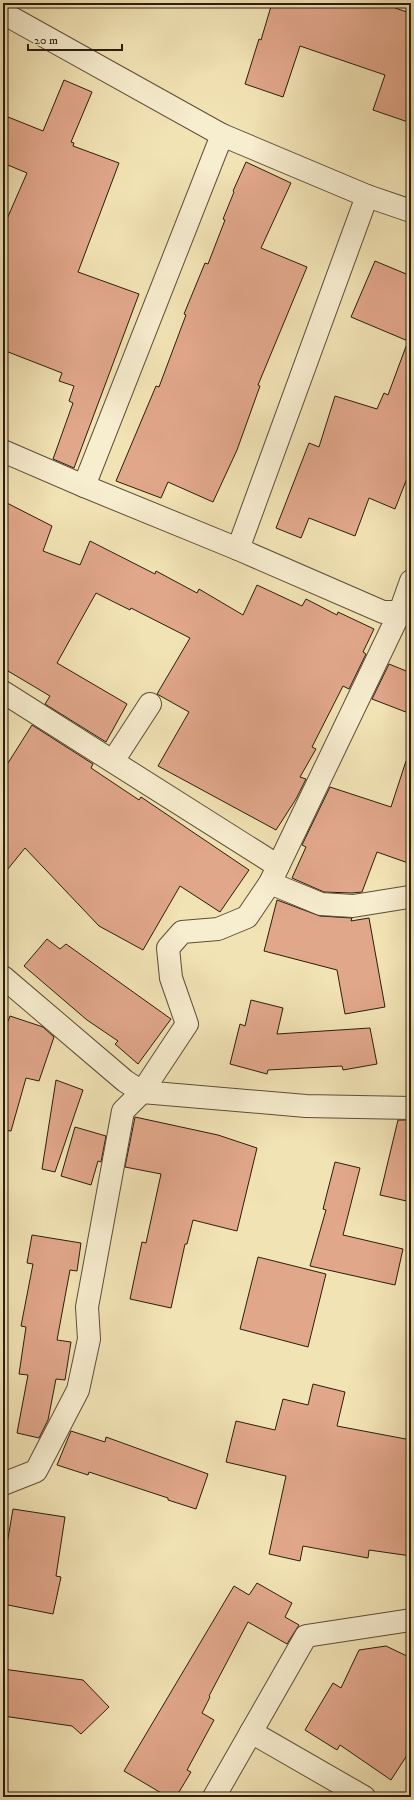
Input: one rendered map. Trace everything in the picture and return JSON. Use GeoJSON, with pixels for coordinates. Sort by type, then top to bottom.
{"type":"FeatureCollection","features":[{"type":"Feature","properties":{"kind":"street"},"geometry":{"type":"LineString","coordinates":[[3,13],[222,135],[367,196],[411,211]]}},
{"type":"Feature","properties":{"kind":"street"},"geometry":{"type":"LineString","coordinates":[[84,486],[222,135]]}},
{"type":"Feature","properties":{"kind":"street"},"geometry":{"type":"LineString","coordinates":[[238,549],[367,196]]}},
{"type":"Feature","properties":{"kind":"street"},"geometry":{"type":"LineString","coordinates":[[3,451],[238,549],[383,612],[405,614]]}},
{"type":"Feature","properties":{"kind":"street"},"geometry":{"type":"LineString","coordinates":[[3,1484],[36,1471],[78,1390],[89,1340],[87,1307],[124,1111],[142,1092],[187,1024],[171,978],[168,948],[182,932],[218,929],[247,917],[274,874],[405,614],[411,581]]}},
{"type":"Feature","properties":{"kind":"street"},"geometry":{"type":"LineString","coordinates":[[3,692],[114,762],[274,874],[321,904],[354,906],[409,897]]}},
{"type":"Feature","properties":{"kind":"street"},"geometry":{"type":"LineString","coordinates":[[114,762],[150,704]]}},
{"type":"Feature","properties":{"kind":"street"},"geometry":{"type":"LineString","coordinates":[[3,977],[125,1081],[142,1092],[306,1106],[411,1108]]}},
{"type":"Feature","properties":{"kind":"street"},"geometry":{"type":"LineString","coordinates":[[214,1797],[306,1636],[411,1620]]}},
{"type":"Feature","properties":{"kind":"street"},"geometry":{"type":"LineString","coordinates":[[251,1732],[364,1797]]}},
{"type":"Feature","properties":{"kind":"building"},"geometry":{"type":"Polygon","coordinates":[[[272,3],[396,3],[395,8],[411,12],[411,123],[373,110],[385,75],[300,46],[283,97],[245,84],[259,39],[261,40],[272,3]]]}},
{"type":"Feature","properties":{"kind":"building"},"geometry":{"type":"Polygon","coordinates":[[[64,80],[92,92],[71,142],[74,143],[73,146],[119,163],[78,272],[139,294],[74,468],[53,459],[73,403],[69,401],[74,386],[59,381],[62,373],[3,350],[3,228],[27,173],[3,163],[3,115],[43,131],[64,80]]]}},
{"type":"Feature","properties":{"kind":"building"},"geometry":{"type":"Polygon","coordinates":[[[246,162],[291,183],[261,248],[307,267],[258,385],[260,386],[237,450],[213,502],[168,482],[161,498],[116,481],[156,386],[159,387],[186,315],[184,314],[205,263],[208,264],[225,220],[223,219],[234,192],[233,191],[246,162]]]}},
{"type":"Feature","properties":{"kind":"building"},"geometry":{"type":"Polygon","coordinates":[[[375,261],[411,276],[411,468],[395,509],[369,498],[355,536],[309,518],[301,538],[276,528],[309,443],[319,447],[335,396],[377,409],[384,393],[388,395],[408,341],[351,317],[375,261]]]}},
{"type":"Feature","properties":{"kind":"building"},"geometry":{"type":"Polygon","coordinates":[[[3,501],[52,526],[43,551],[80,565],[90,541],[155,574],[156,571],[197,593],[199,589],[243,615],[257,585],[302,606],[306,599],[337,615],[338,612],[374,629],[363,652],[366,654],[349,689],[343,686],[312,747],[316,749],[300,777],[306,779],[296,799],[276,830],[158,766],[189,712],[157,694],[190,638],[131,608],[130,610],[96,593],[57,663],[127,704],[106,742],[45,704],[50,696],[3,668],[3,501]]]}},
{"type":"Feature","properties":{"kind":"building"},"geometry":{"type":"Polygon","coordinates":[[[389,664],[411,673],[411,714],[372,699],[389,664]]]}},
{"type":"Feature","properties":{"kind":"building"},"geometry":{"type":"Polygon","coordinates":[[[32,725],[93,764],[91,768],[139,800],[141,797],[249,870],[220,912],[180,886],[143,950],[99,926],[25,848],[3,875],[3,771],[32,725]]]}},
{"type":"Feature","properties":{"kind":"building"},"geometry":{"type":"Polygon","coordinates":[[[406,761],[411,762],[411,864],[377,852],[362,892],[324,892],[292,878],[306,847],[302,845],[330,787],[391,807],[406,761]]]}},
{"type":"Feature","properties":{"kind":"building"},"geometry":{"type":"Polygon","coordinates":[[[277,900],[320,916],[352,918],[351,921],[369,918],[385,1007],[345,1014],[337,970],[264,951],[277,900]]]}},
{"type":"Feature","properties":{"kind":"building"},"geometry":{"type":"Polygon","coordinates":[[[47,939],[60,949],[66,944],[171,1019],[138,1064],[115,1044],[118,1041],[87,1020],[24,966],[47,939]]]}},
{"type":"Feature","properties":{"kind":"building"},"geometry":{"type":"Polygon","coordinates":[[[251,1000],[283,1008],[277,1034],[370,1028],[377,1064],[343,1070],[342,1066],[268,1070],[267,1074],[230,1064],[240,1024],[245,1026],[251,1000]]]}},
{"type":"Feature","properties":{"kind":"building"},"geometry":{"type":"Polygon","coordinates":[[[10,1016],[43,1027],[54,1037],[39,1081],[26,1078],[11,1131],[3,1130],[3,1034],[10,1016]]]}},
{"type":"Feature","properties":{"kind":"building"},"geometry":{"type":"Polygon","coordinates":[[[56,1080],[83,1090],[55,1172],[42,1169],[56,1080]]]}},
{"type":"Feature","properties":{"kind":"building"},"geometry":{"type":"Polygon","coordinates":[[[135,1117],[218,1135],[257,1148],[237,1231],[193,1220],[187,1244],[185,1244],[171,1308],[130,1299],[142,1242],[146,1243],[161,1174],[125,1167],[135,1117]]]}},
{"type":"Feature","properties":{"kind":"building"},"geometry":{"type":"Polygon","coordinates":[[[398,1120],[411,1120],[411,1202],[380,1195],[398,1120]]]}},
{"type":"Feature","properties":{"kind":"building"},"geometry":{"type":"Polygon","coordinates":[[[75,1127],[106,1136],[101,1162],[98,1161],[91,1185],[61,1176],[75,1127]]]}},
{"type":"Feature","properties":{"kind":"building"},"geometry":{"type":"Polygon","coordinates":[[[335,1162],[360,1168],[343,1235],[403,1249],[395,1285],[310,1266],[326,1210],[323,1209],[335,1162]]]}},
{"type":"Feature","properties":{"kind":"building"},"geometry":{"type":"Polygon","coordinates":[[[32,1235],[81,1243],[77,1271],[70,1270],[57,1340],[71,1342],[65,1380],[56,1379],[48,1420],[39,1438],[17,1433],[28,1375],[19,1374],[26,1327],[21,1326],[33,1264],[27,1263],[32,1235]]]}},
{"type":"Feature","properties":{"kind":"building"},"geometry":{"type":"Polygon","coordinates":[[[258,1257],[326,1274],[308,1347],[240,1329],[258,1257]]]}},
{"type":"Feature","properties":{"kind":"building"},"geometry":{"type":"Polygon","coordinates":[[[313,1384],[345,1392],[337,1426],[411,1440],[411,1556],[369,1550],[368,1558],[303,1546],[300,1561],[269,1554],[286,1476],[226,1462],[236,1421],[275,1430],[283,1399],[308,1405],[313,1384]]]}},
{"type":"Feature","properties":{"kind":"building"},"geometry":{"type":"Polygon","coordinates":[[[71,1431],[105,1442],[106,1437],[208,1474],[196,1509],[168,1500],[168,1498],[89,1472],[88,1475],[57,1465],[71,1431]]]}},
{"type":"Feature","properties":{"kind":"building"},"geometry":{"type":"Polygon","coordinates":[[[13,1509],[65,1517],[56,1576],[61,1577],[53,1614],[3,1604],[3,1567],[13,1509]]]}},
{"type":"Feature","properties":{"kind":"building"},"geometry":{"type":"Polygon","coordinates":[[[257,1583],[292,1603],[285,1617],[299,1625],[287,1644],[248,1622],[209,1696],[210,1697],[202,1713],[214,1720],[187,1770],[191,1772],[176,1797],[168,1797],[124,1771],[234,1586],[249,1595],[257,1583]]]}},
{"type":"Feature","properties":{"kind":"building"},"geometry":{"type":"Polygon","coordinates":[[[386,1646],[411,1658],[411,1749],[391,1780],[340,1745],[337,1750],[305,1730],[333,1683],[341,1688],[359,1650],[386,1646]]]}},
{"type":"Feature","properties":{"kind":"building"},"geometry":{"type":"Polygon","coordinates":[[[3,1669],[83,1680],[109,1707],[81,1734],[72,1726],[3,1716],[3,1669]]]}}]}
